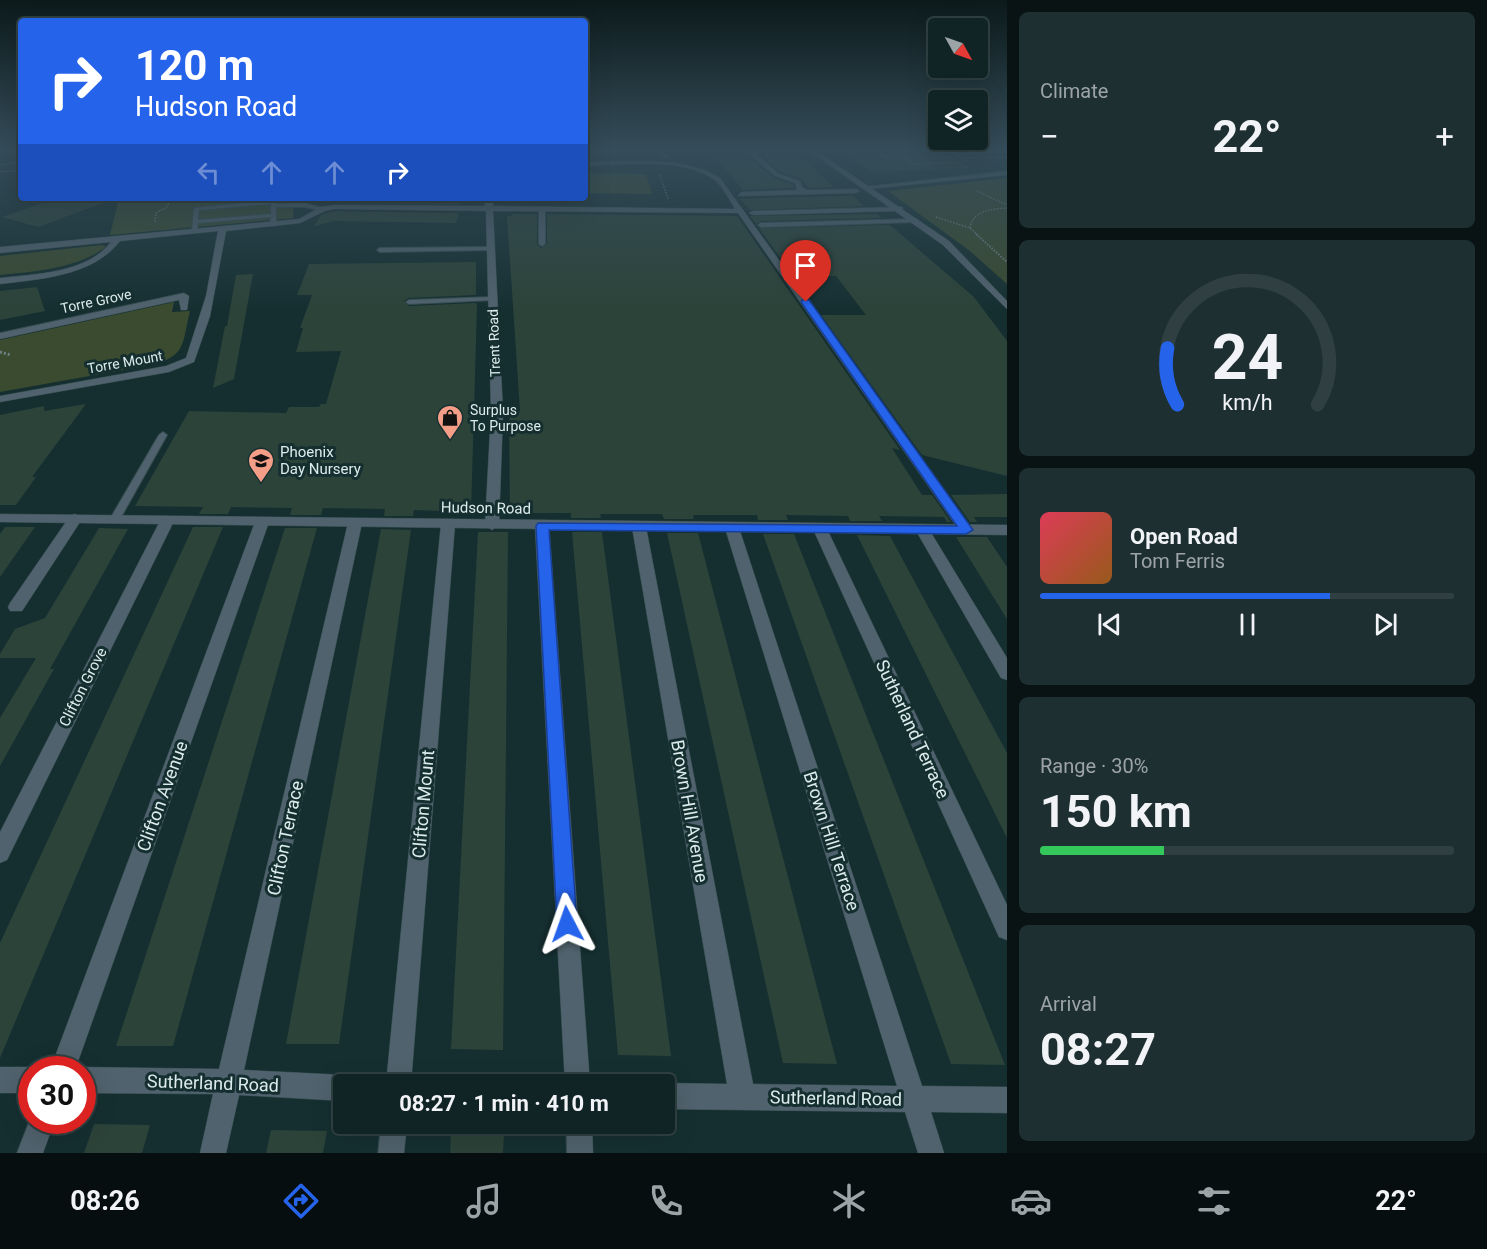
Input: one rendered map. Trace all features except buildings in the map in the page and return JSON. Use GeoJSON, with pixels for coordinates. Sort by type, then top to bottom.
{"type":"FeatureCollection","features":[{"type":"Feature","properties":{"kind":"street"},"geometry":{"type":"LineString","coordinates":[[0,250],[154,235],[195,227],[222,229],[273,219],[293,221],[310,217],[321,208],[458,204]]}},
{"type":"Feature","properties":{"kind":"street","name":"Trent Road"},"geometry":{"type":"LineString","coordinates":[[489,204],[497,412],[492,525]]}},
{"type":"Feature","properties":{"kind":"street"},"geometry":{"type":"LineString","coordinates":[[495,204],[542,210],[746,212],[899,209]]}},
{"type":"Feature","properties":{"kind":"street"},"geometry":{"type":"LineString","coordinates":[[739,204],[966,530]]}},
{"type":"Feature","properties":{"kind":"street"},"geometry":{"type":"LineString","coordinates":[[892,204],[946,243],[975,270],[1007,306]]}},
{"type":"Feature","properties":{"kind":"street","name":"Torre Mount"},"geometry":{"type":"LineString","coordinates":[[0,399],[170,369],[190,360],[206,311],[222,229]]}},
{"type":"Feature","properties":{"kind":"street"},"geometry":{"type":"LineString","coordinates":[[0,281],[47,274],[79,266],[106,253],[118,238]]}},
{"type":"Feature","properties":{"kind":"street","name":"Torre Grove"},"geometry":{"type":"LineString","coordinates":[[0,336],[184,296],[184,308]]}},
{"type":"Feature","properties":{"kind":"street","name":"Hudson Road"},"geometry":{"type":"LineString","coordinates":[[0,518],[1007,530]]}},
{"type":"Feature","properties":{"kind":"street"},"geometry":{"type":"LineString","coordinates":[[16,608],[75,519]]}},
{"type":"Feature","properties":{"kind":"street","name":"Clifton Grove"},"geometry":{"type":"LineString","coordinates":[[0,853],[167,521]]}},
{"type":"Feature","properties":{"kind":"street","name":"Clifton Avenue"},"geometry":{"type":"LineString","coordinates":[[67,1056],[262,522]]}},
{"type":"Feature","properties":{"kind":"street","name":"Clifton Terrace"},"geometry":{"type":"LineString","coordinates":[[213,1153],[231,1083],[355,523]]}},
{"type":"Feature","properties":{"kind":"street","name":"Clifton Mount"},"geometry":{"type":"LineString","coordinates":[[400,1074],[448,524]]}},
{"type":"Feature","properties":{"kind":"street"},"geometry":{"type":"LineString","coordinates":[[542,526],[577,1074]]}},
{"type":"Feature","properties":{"kind":"street","name":"Brown Hill Avenue"},"geometry":{"type":"LineString","coordinates":[[639,527],[742,1096]]}},
{"type":"Feature","properties":{"kind":"street","name":"Brown Hill Terrace"},"geometry":{"type":"LineString","coordinates":[[732,528],[931,1153]]}},
{"type":"Feature","properties":{"kind":"street","name":"Sutherland Terrace"},"geometry":{"type":"LineString","coordinates":[[820,529],[1007,929]]}},
{"type":"Feature","properties":{"kind":"street"},"geometry":{"type":"LineString","coordinates":[[922,530],[1007,673]]}},
{"type":"Feature","properties":{"kind":"street"},"geometry":{"type":"LineString","coordinates":[[0,1080],[18,1080]]}},
{"type":"Feature","properties":{"kind":"street","name":"Sutherland Road"},"geometry":{"type":"LineString","coordinates":[[96,1080],[333,1088]]}},
{"type":"Feature","properties":{"kind":"street","name":"Sutherland Road"},"geometry":{"type":"LineString","coordinates":[[675,1096],[1007,1100]]}},
{"type":"Feature","properties":{"kind":"street"},"geometry":{"type":"LineString","coordinates":[[30,1153],[37,1134]]}},
{"type":"Feature","properties":{"kind":"street"},"geometry":{"type":"LineString","coordinates":[[391,1153],[393,1134]]}},
{"type":"Feature","properties":{"kind":"street"},"geometry":{"type":"LineString","coordinates":[[579,1134],[580,1153]]}},
{"type":"Feature","properties":{"kind":"lane"},"geometry":{"type":"LineString","coordinates":[[254,204],[196,209],[195,227],[273,219],[274,206],[303,205],[321,208]]}},
{"type":"Feature","properties":{"kind":"lane"},"geometry":{"type":"LineString","coordinates":[[542,210],[542,244]]}},
{"type":"Feature","properties":{"kind":"lane"},"geometry":{"type":"LineString","coordinates":[[761,225],[916,221]]}},
{"type":"Feature","properties":{"kind":"lane"},"geometry":{"type":"LineString","coordinates":[[380,250],[490,249]]}},
{"type":"Feature","properties":{"kind":"lane"},"geometry":{"type":"LineString","coordinates":[[409,302],[492,299]]}},
{"type":"Feature","properties":{"kind":"lane"},"geometry":{"type":"LineString","coordinates":[[115,519],[163,435]]}},
{"type":"Feature","properties":{"kind":"path"},"geometry":{"type":"LineString","coordinates":[[154,235],[156,213],[166,208],[169,204]]}},
{"type":"Feature","properties":{"kind":"path"},"geometry":{"type":"LineString","coordinates":[[669,204],[672,211]]}},
{"type":"Feature","properties":{"kind":"path"},"geometry":{"type":"LineString","coordinates":[[970,228],[971,222],[986,210],[1007,206]]}},
{"type":"Feature","properties":{"kind":"path"},"geometry":{"type":"LineString","coordinates":[[928,215],[970,228],[1007,262]]}},
{"type":"Feature","properties":{"kind":"path"},"geometry":{"type":"LineString","coordinates":[[0,352],[11,355]]}},
{"type":"Feature","properties":{"kind":"green space"},"geometry":{"type":"Polygon","coordinates":[[[118,204],[294,204],[293,218],[110,235],[118,204]]]}},
{"type":"Feature","properties":{"kind":"green space"},"geometry":{"type":"Polygon","coordinates":[[[906,204],[1007,204],[1007,284],[970,251],[906,204]]]}},
{"type":"Feature","properties":{"kind":"green space"},"geometry":{"type":"Polygon","coordinates":[[[102,245],[106,247],[69,264],[0,275],[0,256],[102,245]]]}},
{"type":"Feature","properties":{"kind":"green space"},"geometry":{"type":"Polygon","coordinates":[[[174,302],[172,312],[190,311],[184,340],[181,347],[171,357],[151,365],[0,392],[0,340],[174,302]]]}},
{"type":"Feature","properties":{"kind":"place","name":"Surplus To Purpose"},"geometry":{"type":"Point","coordinates":[450,441]}},
{"type":"Feature","properties":{"kind":"place","name":"Phoenix Day Nursery"},"geometry":{"type":"Point","coordinates":[261,484]}},
{"type":"Feature","properties":{"kind":"route"},"geometry":{"type":"LineString","coordinates":[[567,924],[542,526],[966,530],[806,302]]}}]}
